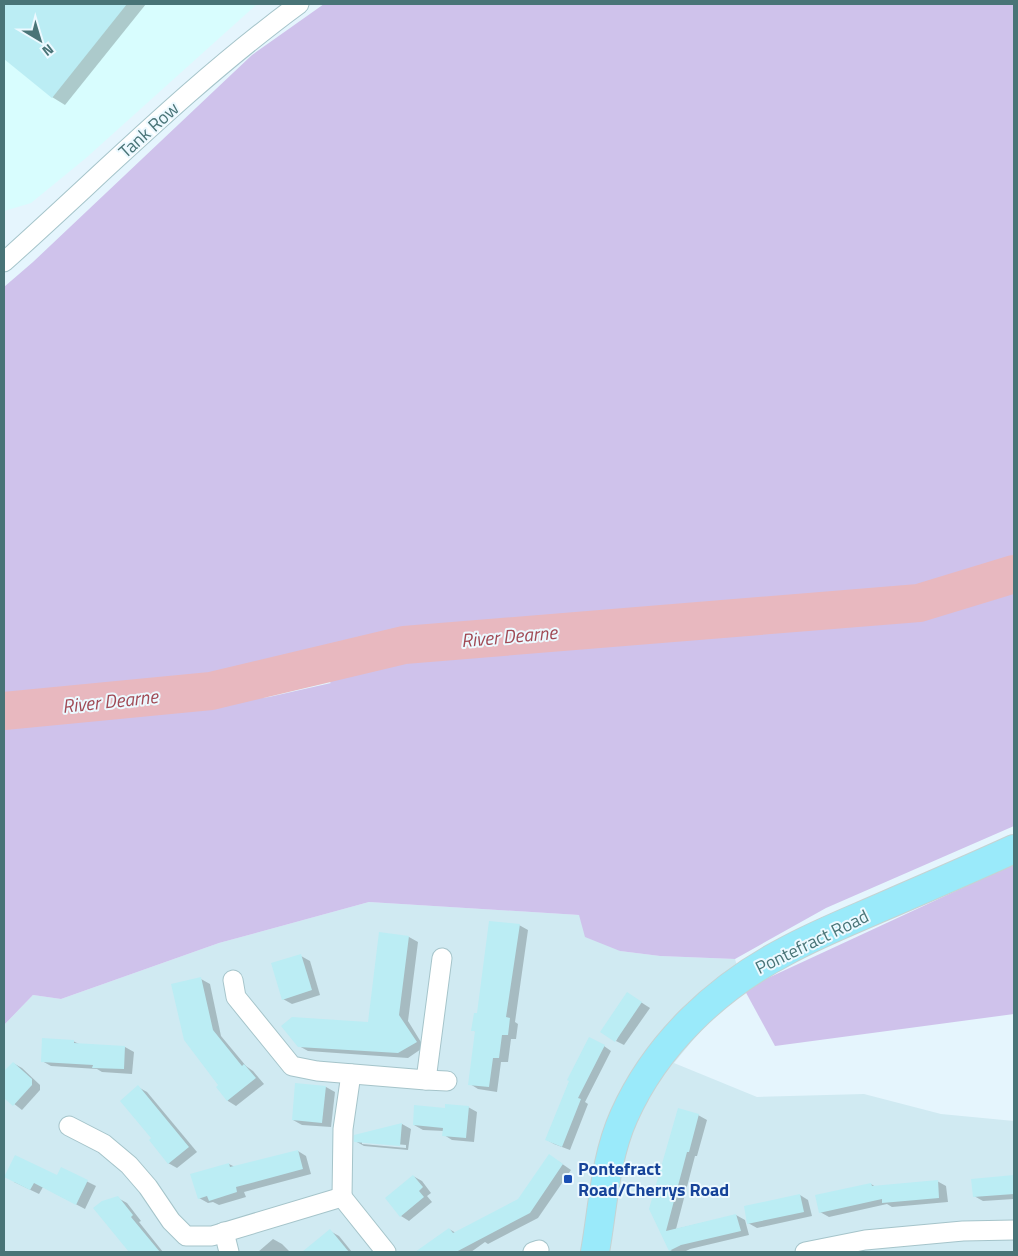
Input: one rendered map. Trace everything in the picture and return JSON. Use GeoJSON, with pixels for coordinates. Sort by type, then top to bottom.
{"type":"FeatureCollection","features":[{"type":"Feature","properties":{"kind":"highway","name":"Pontefract Road"},"geometry":{"type":"LineString","coordinates":[[595,1252],[607,1175],[624,1117],[647,1074],[664,1049],[685,1027],[727,988],[786,951],[1014,849]]}},
{"type":"Feature","properties":{"kind":"street","name":"Tank Row"},"geometry":{"type":"LineString","coordinates":[[4,262],[246,44],[299,4]]}},
{"type":"Feature","properties":{"kind":"street"},"geometry":{"type":"LineString","coordinates":[[426,1080],[442,958]]}},
{"type":"Feature","properties":{"kind":"street"},"geometry":{"type":"LineString","coordinates":[[233,980],[236,997],[292,1066],[317,1071],[447,1081]]}},
{"type":"Feature","properties":{"kind":"street"},"geometry":{"type":"LineString","coordinates":[[351,1074],[343,1130],[342,1197],[386,1252]]}},
{"type":"Feature","properties":{"kind":"street"},"geometry":{"type":"LineString","coordinates":[[69,1126],[104,1144],[129,1165],[148,1187],[171,1221],[186,1236],[212,1236],[342,1197]]}},
{"type":"Feature","properties":{"kind":"street"},"geometry":{"type":"LineString","coordinates":[[805,1252],[865,1240],[963,1231],[1014,1230]]}},
{"type":"Feature","properties":{"kind":"street"},"geometry":{"type":"LineString","coordinates":[[224,1232],[229,1252]]}},
{"type":"Feature","properties":{"kind":"shaded area"},"geometry":{"type":"Polygon","coordinates":[[[4,4],[257,4],[86,158],[31,203],[4,211],[4,4]]]}},
{"type":"Feature","properties":{"kind":"shaded area"},"geometry":{"type":"Polygon","coordinates":[[[324,4],[1014,4],[1014,826],[826,908],[735,959],[660,956],[620,951],[585,937],[579,915],[369,902],[219,943],[61,999],[33,995],[4,1025],[4,726],[269,697],[331,683],[303,660],[211,680],[145,688],[4,700],[4,287],[33,262],[252,55],[324,4]]]}},
{"type":"Feature","properties":{"kind":"shaded area"},"geometry":{"type":"Polygon","coordinates":[[[1014,864],[1014,1014],[775,1046],[744,989],[1014,864]]]}},
{"type":"Feature","properties":{"kind":"shaded area"},"geometry":{"type":"Polygon","coordinates":[[[369,902],[579,915],[620,951],[660,956],[735,959],[744,989],[712,1017],[674,1063],[757,1097],[864,1094],[941,1114],[1014,1121],[1014,1252],[4,1252],[4,1025],[33,995],[61,999],[219,943],[369,902]]]}},
{"type":"Feature","properties":{"kind":"building"},"geometry":{"type":"Polygon","coordinates":[[[4,4],[127,4],[52,98],[4,59],[4,4]]]}},
{"type":"Feature","properties":{"kind":"building"},"geometry":{"type":"Polygon","coordinates":[[[489,921],[520,924],[506,1017],[510,1018],[508,1035],[502,1035],[499,1058],[493,1058],[489,1087],[468,1085],[475,1031],[471,1031],[474,1013],[477,1013],[489,921]]]}},
{"type":"Feature","properties":{"kind":"building"},"geometry":{"type":"Polygon","coordinates":[[[379,932],[409,936],[399,1015],[417,1042],[398,1053],[298,1047],[281,1026],[292,1017],[368,1022],[379,932]]]}},
{"type":"Feature","properties":{"kind":"building"},"geometry":{"type":"Polygon","coordinates":[[[301,954],[312,990],[282,1000],[271,963],[301,954]]]}},
{"type":"Feature","properties":{"kind":"building"},"geometry":{"type":"Polygon","coordinates":[[[201,977],[213,1030],[242,1066],[244,1064],[256,1078],[227,1101],[216,1087],[218,1085],[184,1040],[171,984],[201,977]]]}},
{"type":"Feature","properties":{"kind":"building"},"geometry":{"type":"Polygon","coordinates":[[[627,992],[642,1002],[615,1042],[600,1032],[627,992]]]}},
{"type":"Feature","properties":{"kind":"building"},"geometry":{"type":"Polygon","coordinates":[[[589,1037],[605,1045],[578,1098],[581,1099],[562,1147],[545,1140],[569,1081],[567,1080],[589,1037]]]}},
{"type":"Feature","properties":{"kind":"building"},"geometry":{"type":"Polygon","coordinates":[[[42,1038],[74,1040],[74,1043],[125,1046],[124,1069],[92,1068],[93,1065],[41,1062],[42,1038]]]}},
{"type":"Feature","properties":{"kind":"building"},"geometry":{"type":"Polygon","coordinates":[[[13,1062],[32,1079],[32,1085],[13,1106],[4,1098],[4,1071],[13,1062]]]}},
{"type":"Feature","properties":{"kind":"building"},"geometry":{"type":"Polygon","coordinates":[[[295,1083],[326,1086],[322,1123],[292,1120],[295,1083]]]}},
{"type":"Feature","properties":{"kind":"building"},"geometry":{"type":"Polygon","coordinates":[[[138,1085],[189,1147],[168,1164],[149,1140],[151,1138],[120,1101],[138,1085]]]}},
{"type":"Feature","properties":{"kind":"building"},"geometry":{"type":"Polygon","coordinates":[[[445,1104],[469,1106],[466,1138],[442,1136],[443,1128],[413,1125],[414,1105],[445,1108],[445,1104]]]}},
{"type":"Feature","properties":{"kind":"building"},"geometry":{"type":"Polygon","coordinates":[[[678,1108],[699,1114],[666,1231],[736,1214],[741,1231],[681,1245],[669,1251],[649,1209],[678,1108]]]}},
{"type":"Feature","properties":{"kind":"building"},"geometry":{"type":"Polygon","coordinates":[[[402,1123],[400,1146],[354,1142],[354,1135],[402,1123]]]}},
{"type":"Feature","properties":{"kind":"building"},"geometry":{"type":"Polygon","coordinates":[[[298,1150],[303,1169],[236,1187],[237,1192],[209,1201],[207,1196],[198,1199],[190,1174],[229,1163],[230,1167],[298,1150]]]}},
{"type":"Feature","properties":{"kind":"building"},"geometry":{"type":"Polygon","coordinates":[[[549,1154],[563,1164],[530,1213],[456,1252],[415,1252],[449,1228],[453,1233],[518,1199],[549,1154]]]}},
{"type":"Feature","properties":{"kind":"building"},"geometry":{"type":"Polygon","coordinates":[[[15,1155],[57,1175],[61,1167],[88,1180],[76,1205],[34,1183],[30,1190],[4,1177],[15,1155]]]}},
{"type":"Feature","properties":{"kind":"building"},"geometry":{"type":"Polygon","coordinates":[[[413,1175],[423,1187],[419,1191],[424,1197],[400,1217],[385,1198],[413,1175]]]}},
{"type":"Feature","properties":{"kind":"building"},"geometry":{"type":"Polygon","coordinates":[[[1014,1175],[1014,1194],[973,1197],[971,1179],[1014,1175]]]}},
{"type":"Feature","properties":{"kind":"building"},"geometry":{"type":"Polygon","coordinates":[[[938,1180],[939,1198],[882,1203],[882,1199],[819,1213],[815,1195],[871,1183],[872,1186],[938,1180]]]}},
{"type":"Feature","properties":{"kind":"building"},"geometry":{"type":"Polygon","coordinates":[[[800,1194],[804,1212],[747,1224],[744,1206],[800,1194]]]}},
{"type":"Feature","properties":{"kind":"building"},"geometry":{"type":"Polygon","coordinates":[[[118,1196],[133,1215],[131,1217],[160,1252],[129,1252],[93,1208],[102,1201],[118,1196]]]}},
{"type":"Feature","properties":{"kind":"building"},"geometry":{"type":"Polygon","coordinates":[[[330,1229],[349,1252],[302,1252],[330,1229]]]}},
{"type":"Feature","properties":{"kind":"waterway","name":"River Dearne"},"geometry":{"type":"LineString","coordinates":[[4,711],[211,691],[404,645],[919,603],[1014,574]]}},
{"type":"Feature","properties":{"kind":"place","name":"Pontefract Road/Cherrys Road"},"geometry":{"type":"Point","coordinates":[568,1179]}}]}
